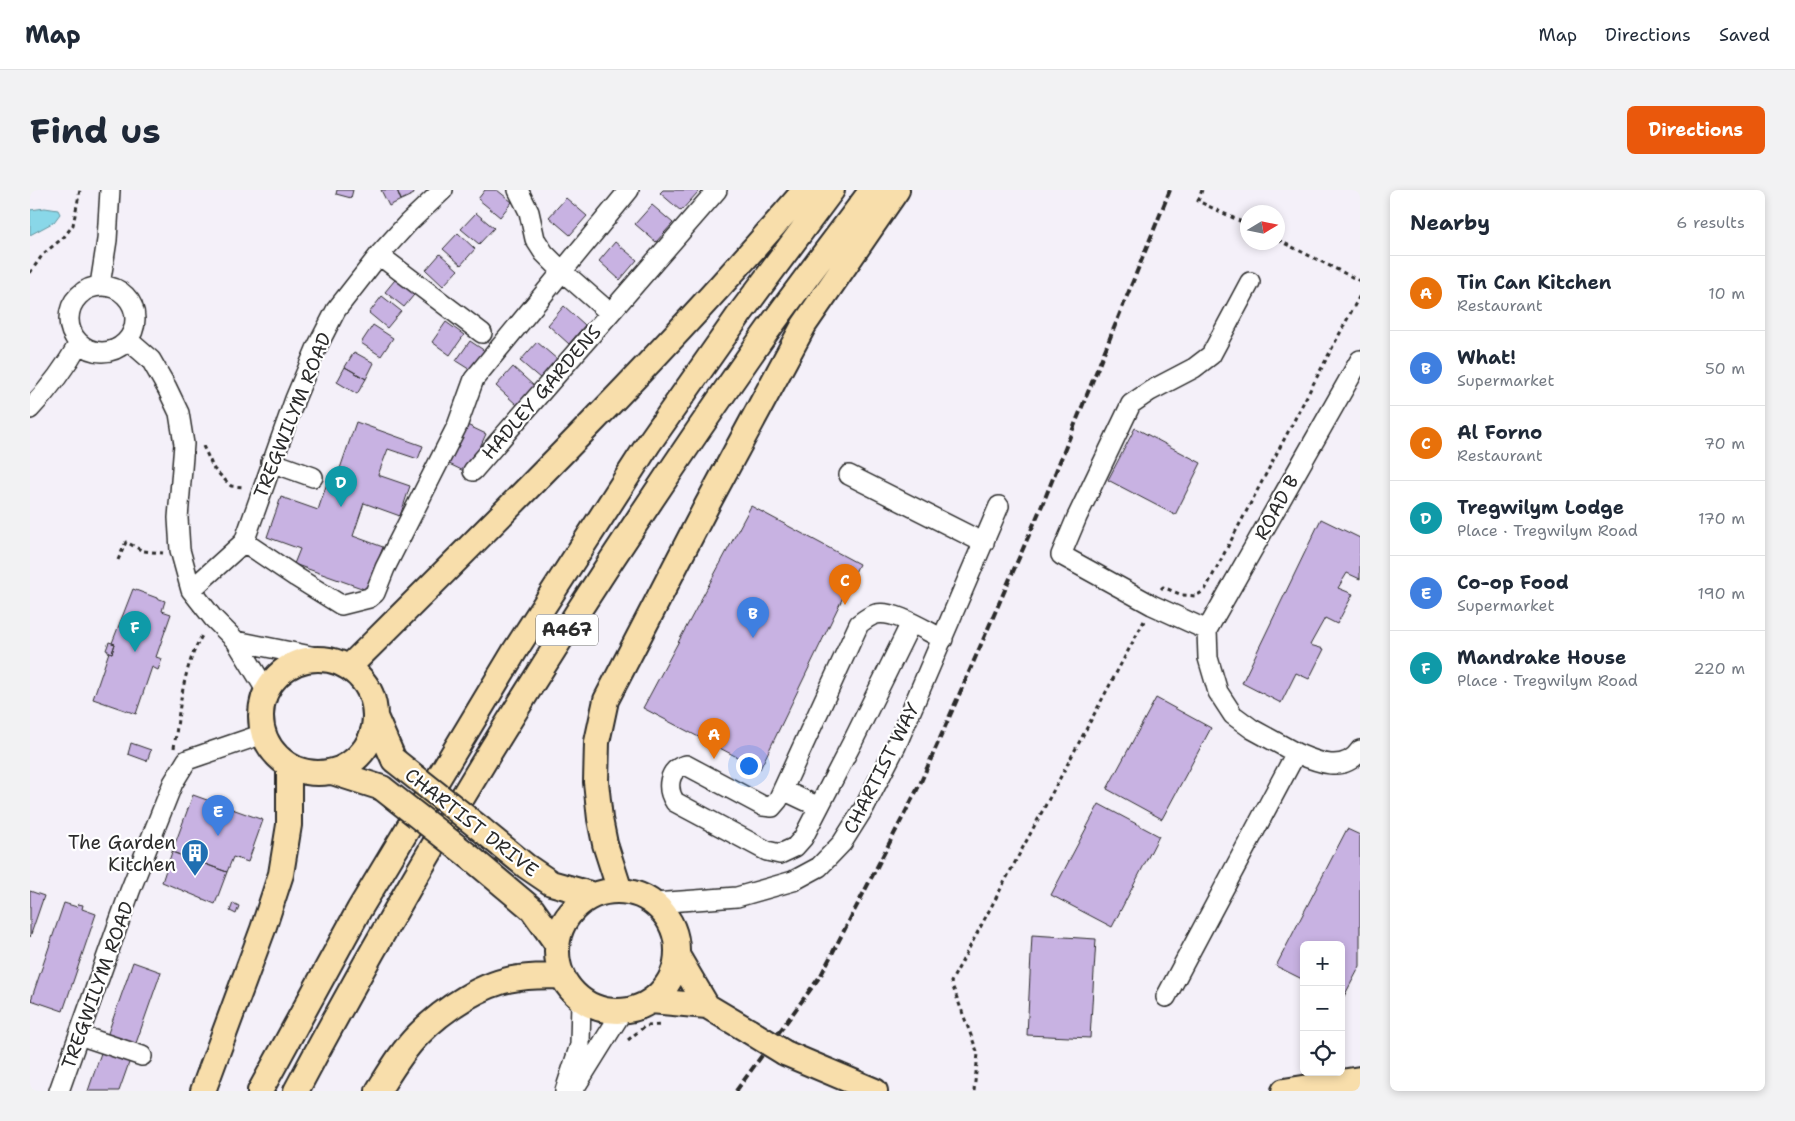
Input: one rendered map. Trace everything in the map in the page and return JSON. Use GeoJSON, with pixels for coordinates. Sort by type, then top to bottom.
{"type":"FeatureCollection","features":[{"type":"Feature","properties":{"kind":"main road"},"geometry":{"type":"LineString","coordinates":[[266,690],[288,667],[312,658],[340,663],[591,424],[695,314],[805,190]]}},
{"type":"Feature","properties":{"kind":"main road","name":"A467"},"geometry":{"type":"LineString","coordinates":[[260,1091],[359,910],[516,649],[649,443],[739,315],[832,190]]}},
{"type":"Feature","properties":{"kind":"main road","name":"A467"},"geometry":{"type":"LineString","coordinates":[[296,1091],[337,1014],[509,718],[761,339],[872,190]]}},
{"type":"Feature","properties":{"kind":"main road"},"geometry":{"type":"LineString","coordinates":[[620,891],[605,844],[596,782],[597,742],[606,700],[707,505],[804,325],[897,190]]}},
{"type":"Feature","properties":{"kind":"main road","name":"CHARTIST DRIVE"},"geometry":{"type":"LineString","coordinates":[[340,663],[366,684],[374,702],[376,720],[394,760],[551,884],[594,895]]}},
{"type":"Feature","properties":{"kind":"main road","name":"CHARTIST DRIVE"},"geometry":{"type":"LineString","coordinates":[[266,690],[262,702],[261,722],[271,750],[289,766],[312,774],[332,772],[343,768],[360,757],[371,739],[376,720]]}},
{"type":"Feature","properties":{"kind":"main road"},"geometry":{"type":"LineString","coordinates":[[203,1091],[263,929],[280,874],[289,825],[289,766]]}},
{"type":"Feature","properties":{"kind":"main road","name":"CHARTIST DRIVE"},"geometry":{"type":"LineString","coordinates":[[332,772],[382,788],[470,857],[532,909],[557,944]]}},
{"type":"Feature","properties":{"kind":"main road","name":"CHARTIST DRIVE"},"geometry":{"type":"LineString","coordinates":[[677,955],[669,982],[651,1001],[644,1006],[622,1012],[603,1010],[581,1000],[561,976],[556,957],[557,944],[563,924],[582,901],[594,895],[620,891],[648,899],[662,911],[673,929],[677,955],[707,1006]]}},
{"type":"Feature","properties":{"kind":"main road"},"geometry":{"type":"LineString","coordinates":[[378,1091],[418,1035],[446,1011],[480,989],[518,978],[561,976]]}},
{"type":"Feature","properties":{"kind":"main road","name":"CHARTIST DRIVE"},"geometry":{"type":"LineString","coordinates":[[651,1001],[707,1006],[785,1053],[875,1091]]}},
{"type":"Feature","properties":{"kind":"main road"},"geometry":{"type":"LineString","coordinates":[[1284,1091],[1360,1079]]}},
{"type":"Feature","properties":{"kind":"street"},"geometry":{"type":"LineString","coordinates":[[100,285],[107,240],[110,190]]}},
{"type":"Feature","properties":{"kind":"street","name":"TREGWILYM ROAD"},"geometry":{"type":"LineString","coordinates":[[191,590],[244,542],[271,462],[316,349],[336,310],[379,255],[408,223],[443,190]]}},
{"type":"Feature","properties":{"kind":"street","name":"HADLEY GARDENS"},"geometry":{"type":"LineString","coordinates":[[518,190],[529,212],[535,239],[544,253],[610,313]]}},
{"type":"Feature","properties":{"kind":"street"},"geometry":{"type":"LineString","coordinates":[[244,542],[296,578],[341,605],[369,598],[375,593],[385,568],[458,426],[474,379],[543,284],[562,271],[629,190]]}},
{"type":"Feature","properties":{"kind":"street","name":"HADLEY GARDENS"},"geometry":{"type":"LineString","coordinates":[[473,471],[717,190]]}},
{"type":"Feature","properties":{"kind":"street"},"geometry":{"type":"LineString","coordinates":[[379,255],[482,333]]}},
{"type":"Feature","properties":{"kind":"street"},"geometry":{"type":"LineString","coordinates":[[1250,282],[1212,355],[1194,368],[1150,391],[1131,404],[1077,517],[1061,556],[1152,606],[1207,630],[1208,658],[1218,692],[1234,715],[1252,729],[1319,763],[1341,764],[1355,757],[1360,750]]}},
{"type":"Feature","properties":{"kind":"street"},"geometry":{"type":"LineString","coordinates":[[100,285],[113,287],[124,293],[132,304],[135,316],[134,328],[128,340],[117,348],[104,352],[91,350],[79,344],[71,333],[68,320],[70,307],[77,296],[88,288],[100,285]]}},
{"type":"Feature","properties":{"kind":"street"},"geometry":{"type":"LineString","coordinates":[[128,340],[151,360],[168,388],[179,413],[184,444],[178,518],[180,550],[191,590],[212,618],[236,641],[266,690]]}},
{"type":"Feature","properties":{"kind":"street"},"geometry":{"type":"LineString","coordinates":[[30,409],[68,364],[79,344]]}},
{"type":"Feature","properties":{"kind":"street","name":"ROAD B"},"geometry":{"type":"LineString","coordinates":[[1207,630],[1360,360]]}},
{"type":"Feature","properties":{"kind":"street"},"geometry":{"type":"LineString","coordinates":[[271,462],[313,477]]}},
{"type":"Feature","properties":{"kind":"street"},"geometry":{"type":"LineString","coordinates":[[849,475],[984,543]]}},
{"type":"Feature","properties":{"kind":"street","name":"CHARTIST WAY"},"geometry":{"type":"LineString","coordinates":[[654,904],[737,897],[793,881],[819,867],[842,843],[864,808],[896,746],[999,506]]}},
{"type":"Feature","properties":{"kind":"street"},"geometry":{"type":"LineString","coordinates":[[911,623],[803,838],[792,848],[780,854],[760,848],[676,802],[671,796],[668,788],[675,771],[679,766],[686,765],[763,806],[772,807],[783,790],[859,624],[869,617],[884,614],[911,623],[943,639]]}},
{"type":"Feature","properties":{"kind":"street"},"geometry":{"type":"LineString","coordinates":[[236,641],[340,663]]}},
{"type":"Feature","properties":{"kind":"street","name":"TREGWILYM ROAD"},"geometry":{"type":"LineString","coordinates":[[59,1091],[130,891],[173,783],[187,760],[264,734]]}},
{"type":"Feature","properties":{"kind":"street"},"geometry":{"type":"LineString","coordinates":[[1166,997],[1296,753]]}},
{"type":"Feature","properties":{"kind":"street"},"geometry":{"type":"LineString","coordinates":[[783,790],[819,807]]}},
{"type":"Feature","properties":{"kind":"street"},"geometry":{"type":"LineString","coordinates":[[565,1091],[580,1045],[581,1000]]}},
{"type":"Feature","properties":{"kind":"street"},"geometry":{"type":"LineString","coordinates":[[572,1091],[622,1012]]}},
{"type":"Feature","properties":{"kind":"street"},"geometry":{"type":"LineString","coordinates":[[79,1034],[142,1056]]}},
{"type":"Feature","properties":{"kind":"path"},"geometry":{"type":"LineString","coordinates":[[30,273],[43,254],[64,237],[73,226],[80,190]]}},
{"type":"Feature","properties":{"kind":"path"},"geometry":{"type":"LineString","coordinates":[[1202,190],[1198,201],[1240,221]]}},
{"type":"Feature","properties":{"kind":"path"},"geometry":{"type":"LineString","coordinates":[[1285,244],[1360,281]]}},
{"type":"Feature","properties":{"kind":"path"},"geometry":{"type":"LineString","coordinates":[[974,1091],[978,1054],[951,982],[1162,587],[1182,595],[1196,596],[1205,590],[1360,295]]}},
{"type":"Feature","properties":{"kind":"path"},"geometry":{"type":"LineString","coordinates":[[181,426],[202,444],[214,469],[231,486],[242,488],[264,481]]}},
{"type":"Feature","properties":{"kind":"path"},"geometry":{"type":"LineString","coordinates":[[118,560],[126,542],[143,551],[160,553],[180,550]]}},
{"type":"Feature","properties":{"kind":"path"},"geometry":{"type":"LineString","coordinates":[[174,752],[183,685],[190,660],[212,618]]}},
{"type":"Feature","properties":{"kind":"path"},"geometry":{"type":"LineString","coordinates":[[622,1045],[644,1026],[669,1024]]}},
{"type":"Feature","properties":{"kind":"water"},"geometry":{"type":"Polygon","coordinates":[[[45,208],[58,210],[60,214],[54,222],[30,235],[30,210],[45,208]]]}},
{"type":"Feature","properties":{"kind":"building"},"geometry":{"type":"Polygon","coordinates":[[[337,190],[353,190],[351,198],[336,194],[337,190]]]}},
{"type":"Feature","properties":{"kind":"building"},"geometry":{"type":"Polygon","coordinates":[[[381,190],[397,190],[401,200],[389,206],[381,190]]]}},
{"type":"Feature","properties":{"kind":"building"},"geometry":{"type":"Polygon","coordinates":[[[397,190],[413,190],[414,194],[401,200],[397,190]]]}},
{"type":"Feature","properties":{"kind":"building"},"geometry":{"type":"Polygon","coordinates":[[[485,190],[497,190],[512,202],[500,217],[478,199],[485,190]]]}},
{"type":"Feature","properties":{"kind":"building"},"geometry":{"type":"Polygon","coordinates":[[[663,190],[695,190],[698,192],[681,211],[660,193],[663,190]]]}},
{"type":"Feature","properties":{"kind":"building"},"geometry":{"type":"Polygon","coordinates":[[[566,198],[587,216],[570,235],[549,217],[566,198]]]}},
{"type":"Feature","properties":{"kind":"building"},"geometry":{"type":"Polygon","coordinates":[[[652,205],[673,223],[656,242],[635,224],[652,205]]]}},
{"type":"Feature","properties":{"kind":"building"},"geometry":{"type":"Polygon","coordinates":[[[476,213],[494,228],[479,244],[461,229],[476,213]]]}},
{"type":"Feature","properties":{"kind":"building"},"geometry":{"type":"Polygon","coordinates":[[[458,233],[475,249],[461,265],[443,249],[458,233]]]}},
{"type":"Feature","properties":{"kind":"building"},"geometry":{"type":"Polygon","coordinates":[[[615,242],[637,260],[620,280],[599,261],[615,242]]]}},
{"type":"Feature","properties":{"kind":"building"},"geometry":{"type":"Polygon","coordinates":[[[440,254],[458,270],[443,286],[426,270],[440,254]]]}},
{"type":"Feature","properties":{"kind":"building"},"geometry":{"type":"Polygon","coordinates":[[[399,275],[418,290],[404,307],[385,292],[399,275]]]}},
{"type":"Feature","properties":{"kind":"building"},"geometry":{"type":"Polygon","coordinates":[[[382,296],[401,311],[387,328],[369,313],[382,296]]]}},
{"type":"Feature","properties":{"kind":"building"},"geometry":{"type":"Polygon","coordinates":[[[564,306],[585,325],[569,344],[548,325],[564,306]]]}},
{"type":"Feature","properties":{"kind":"building"},"geometry":{"type":"Polygon","coordinates":[[[446,322],[464,335],[450,355],[432,342],[446,322]]]}},
{"type":"Feature","properties":{"kind":"building"},"geometry":{"type":"Polygon","coordinates":[[[373,325],[393,338],[381,356],[361,343],[373,325]]]}},
{"type":"Feature","properties":{"kind":"building"},"geometry":{"type":"Polygon","coordinates":[[[470,341],[488,353],[475,373],[456,361],[470,341]]]}},
{"type":"Feature","properties":{"kind":"building"},"geometry":{"type":"Polygon","coordinates":[[[537,342],[558,360],[541,379],[520,361],[537,342]]]}},
{"type":"Feature","properties":{"kind":"building"},"geometry":{"type":"Polygon","coordinates":[[[354,352],[374,363],[366,379],[345,367],[354,352]]]}},
{"type":"Feature","properties":{"kind":"building"},"geometry":{"type":"Polygon","coordinates":[[[345,367],[366,379],[357,394],[337,382],[345,367]]]}},
{"type":"Feature","properties":{"kind":"building"},"geometry":{"type":"Polygon","coordinates":[[[513,367],[534,386],[517,405],[496,386],[513,367]]]}},
{"type":"Feature","properties":{"kind":"building"},"geometry":{"type":"Polygon","coordinates":[[[356,422],[423,446],[418,459],[388,449],[378,475],[410,486],[400,516],[364,503],[353,536],[383,547],[367,590],[294,564],[300,549],[267,537],[281,497],[318,510],[327,483],[334,486],[356,422]]]}},
{"type":"Feature","properties":{"kind":"building"},"geometry":{"type":"Polygon","coordinates":[[[465,424],[486,434],[468,473],[447,463],[465,424]]]}},
{"type":"Feature","properties":{"kind":"building"},"geometry":{"type":"Polygon","coordinates":[[[1135,428],[1201,463],[1175,515],[1108,480],[1135,428]]]}},
{"type":"Feature","properties":{"kind":"building"},"geometry":{"type":"Polygon","coordinates":[[[751,506],[859,564],[760,769],[643,708],[751,506]]]}},
{"type":"Feature","properties":{"kind":"building"},"geometry":{"type":"Polygon","coordinates":[[[1321,519],[1360,538],[1360,579],[1347,573],[1338,588],[1353,594],[1337,624],[1325,618],[1310,645],[1324,649],[1309,679],[1296,673],[1281,703],[1242,683],[1321,519]]]}},
{"type":"Feature","properties":{"kind":"building"},"geometry":{"type":"Polygon","coordinates":[[[133,589],[165,601],[162,611],[171,614],[156,657],[162,659],[158,670],[152,667],[136,714],[93,699],[109,652],[112,653],[115,644],[112,643],[133,589]]]}},
{"type":"Feature","properties":{"kind":"building"},"geometry":{"type":"Polygon","coordinates":[[[109,642],[115,644],[112,653],[106,650],[109,642]]]}},
{"type":"Feature","properties":{"kind":"building"},"geometry":{"type":"Polygon","coordinates":[[[1156,698],[1211,728],[1162,819],[1107,789],[1156,698]]]}},
{"type":"Feature","properties":{"kind":"building"},"geometry":{"type":"Polygon","coordinates":[[[131,743],[151,750],[147,761],[128,754],[131,743]]]}},
{"type":"Feature","properties":{"kind":"building"},"geometry":{"type":"Polygon","coordinates":[[[193,795],[263,820],[248,862],[233,857],[227,872],[172,852],[193,795]]]}},
{"type":"Feature","properties":{"kind":"building"},"geometry":{"type":"Polygon","coordinates":[[[1099,804],[1159,836],[1112,927],[1051,895],[1099,804]]]}},
{"type":"Feature","properties":{"kind":"building"},"geometry":{"type":"Polygon","coordinates":[[[1347,829],[1360,835],[1360,966],[1345,994],[1345,941],[1300,941],[1300,978],[1276,966],[1347,829]]]}},
{"type":"Feature","properties":{"kind":"building","name":"The Garden Kitchen"},"geometry":{"type":"Polygon","coordinates":[[[172,852],[227,872],[215,904],[162,882],[172,852]]]}},
{"type":"Feature","properties":{"kind":"building"},"geometry":{"type":"Polygon","coordinates":[[[30,891],[44,896],[30,937],[30,891]]]}},
{"type":"Feature","properties":{"kind":"building"},"geometry":{"type":"Polygon","coordinates":[[[64,903],[77,907],[78,904],[83,905],[82,909],[96,914],[63,1011],[31,1000],[64,903]]]}},
{"type":"Feature","properties":{"kind":"building"},"geometry":{"type":"Polygon","coordinates":[[[233,903],[239,906],[236,914],[230,911],[233,903]]]}},
{"type":"Feature","properties":{"kind":"building"},"geometry":{"type":"Polygon","coordinates":[[[1032,935],[1096,939],[1090,1038],[1027,1035],[1032,935]]]}},
{"type":"Feature","properties":{"kind":"building"},"geometry":{"type":"Polygon","coordinates":[[[133,962],[161,972],[135,1046],[107,1036],[133,962]]]}},
{"type":"Feature","properties":{"kind":"building"},"geometry":{"type":"Polygon","coordinates":[[[102,1050],[130,1060],[119,1091],[88,1091],[102,1050]]]}},
{"type":"Feature","properties":{"kind":"railway"},"geometry":{"type":"LineString","coordinates":[[736,1091],[821,975],[920,784],[1043,503],[1170,190]]}},
{"type":"Feature","properties":{"kind":"place","name":"Tregwilym Lodge"},"geometry":{"type":"Point","coordinates":[341,507]}},
{"type":"Feature","properties":{"kind":"place","name":"Al Forno"},"geometry":{"type":"Point","coordinates":[845,605]}},
{"type":"Feature","properties":{"kind":"place","name":"What!"},"geometry":{"type":"Point","coordinates":[753,638]}},
{"type":"Feature","properties":{"kind":"place","name":"Mandrake House"},"geometry":{"type":"Point","coordinates":[135,652]}},
{"type":"Feature","properties":{"kind":"place","name":"Tin Can Kitchen"},"geometry":{"type":"Point","coordinates":[714,759]}},
{"type":"Feature","properties":{"kind":"place","name":"Co-op Food"},"geometry":{"type":"Point","coordinates":[218,836]}},
{"type":"Feature","properties":{"kind":"place","name":"The Garden Kitchen"},"geometry":{"type":"Point","coordinates":[195,877]}}]}
